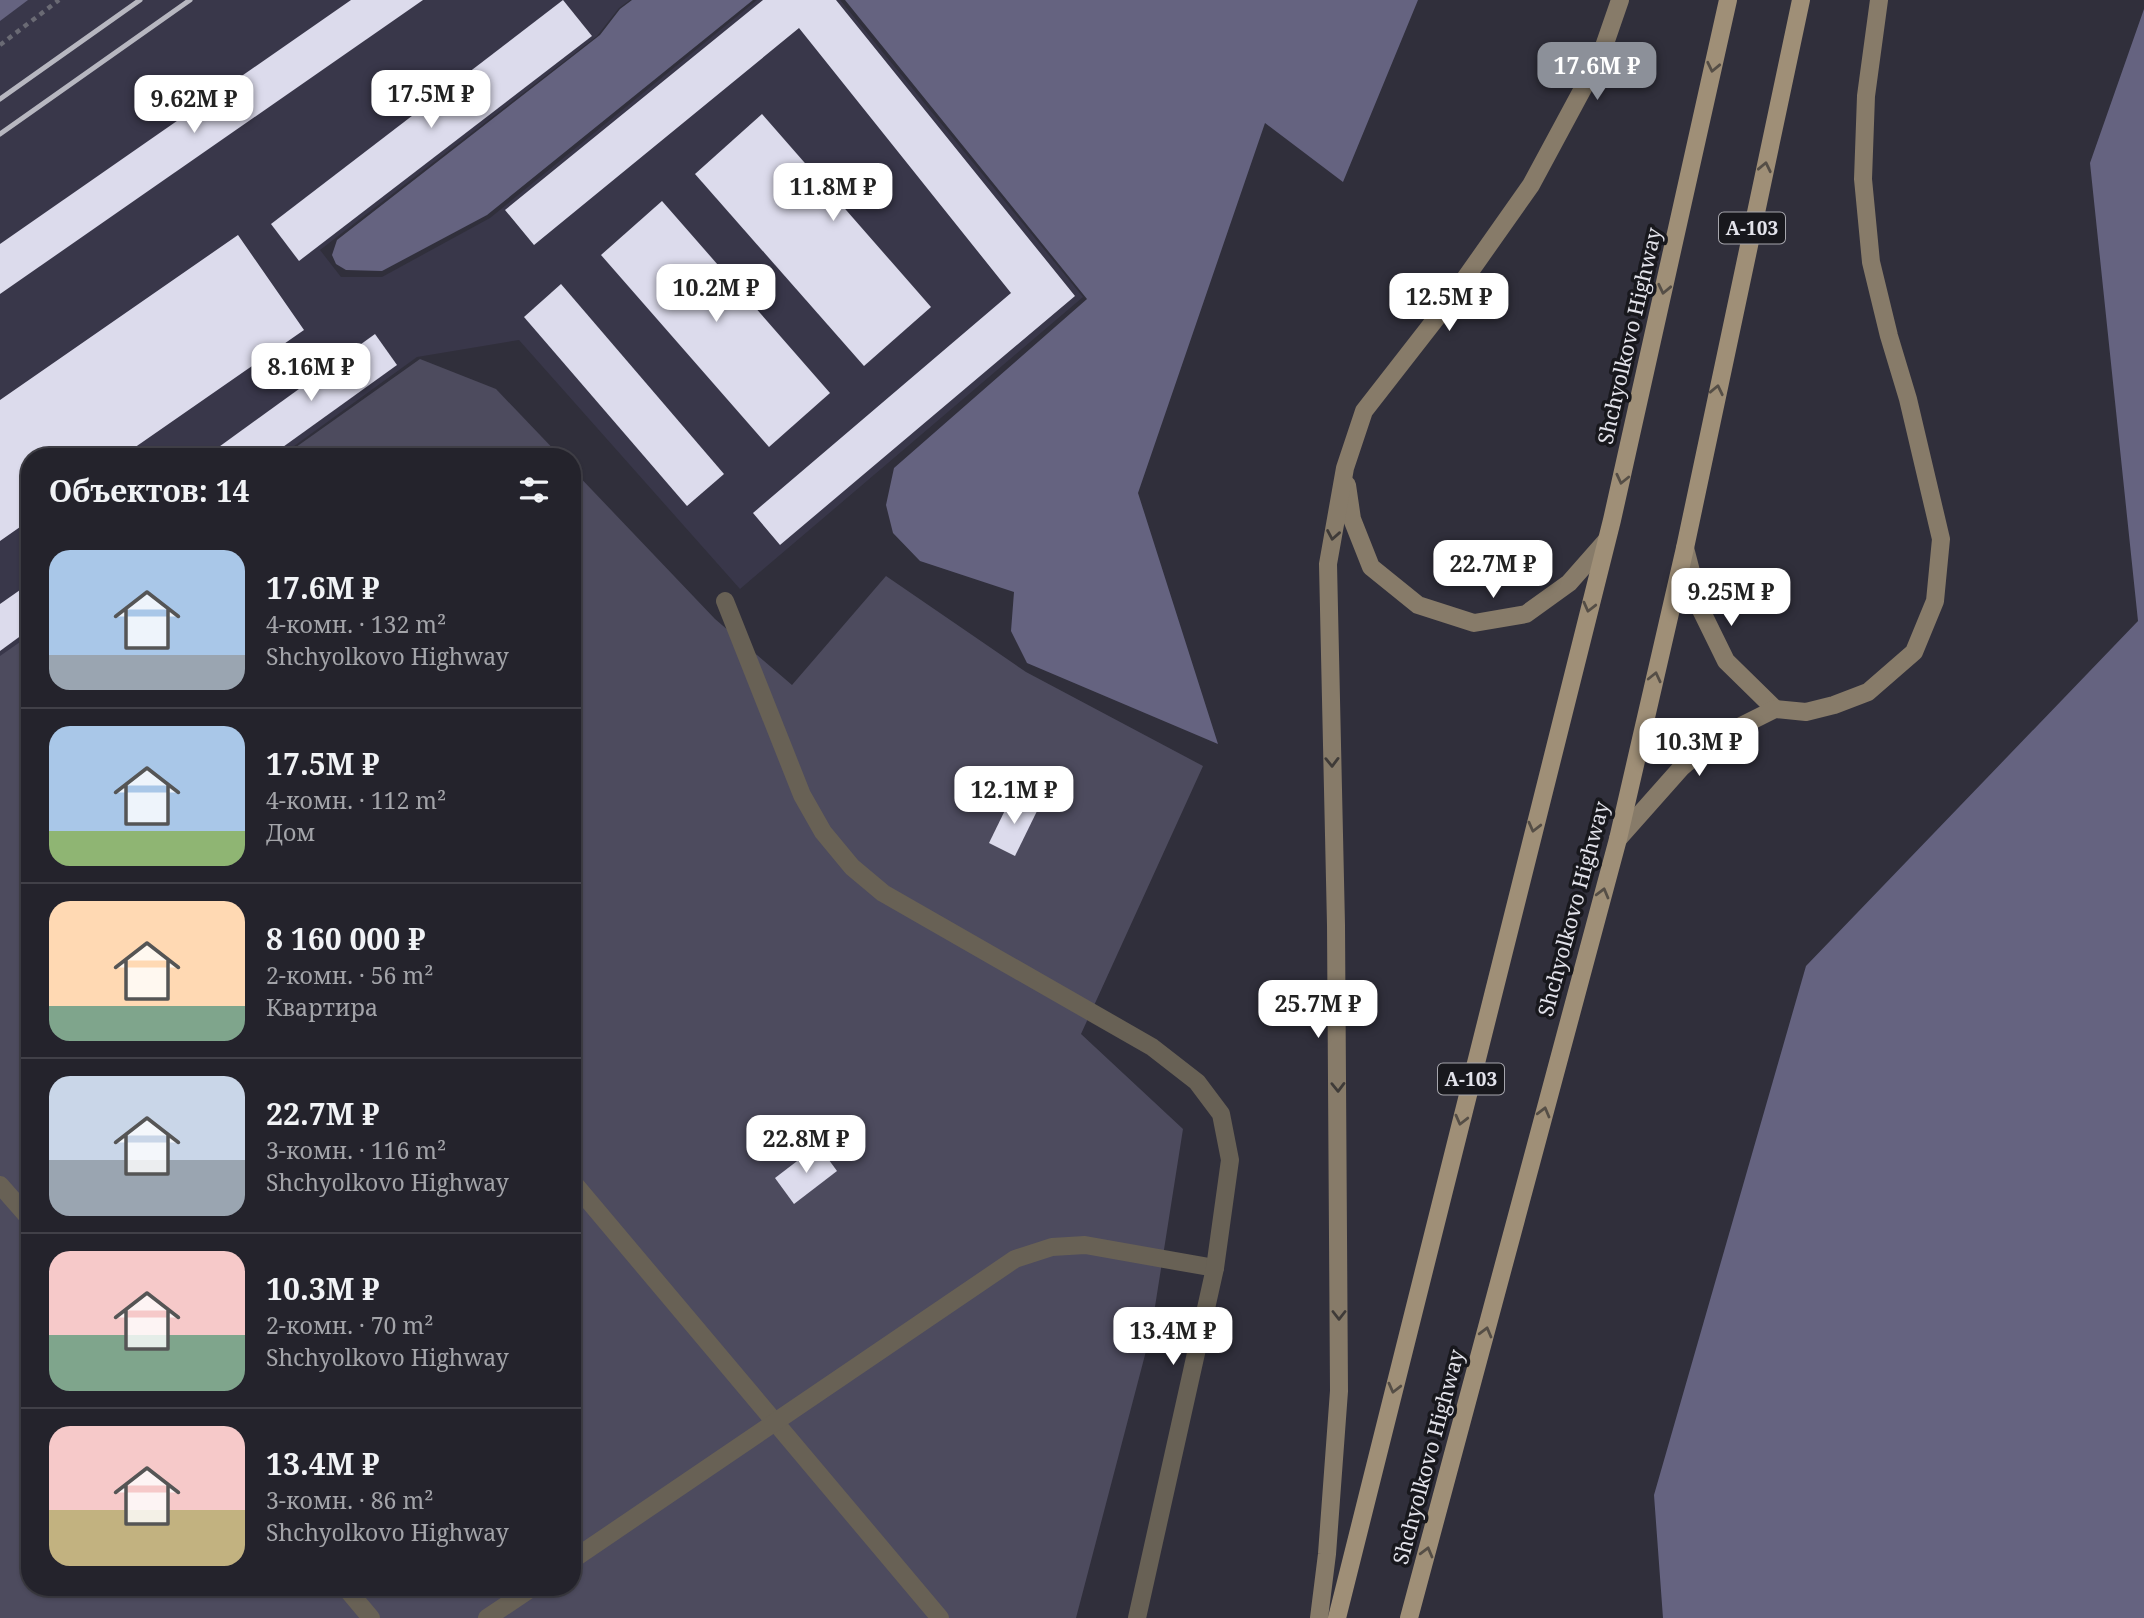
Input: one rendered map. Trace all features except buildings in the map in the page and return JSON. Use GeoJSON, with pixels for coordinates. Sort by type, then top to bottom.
{"type":"FeatureCollection","features":[{"type":"Feature","properties":{"kind":"main road","name":"Shchyolkovo Highway"},"geometry":{"type":"LineString","coordinates":[[1337,1618],[1631,439],[1728,0]]}},
{"type":"Feature","properties":{"kind":"main road","name":"Shchyolkovo Highway"},"geometry":{"type":"LineString","coordinates":[[1409,1618],[1618,839],[1685,548],[1801,0]]}},
{"type":"Feature","properties":{"kind":"street"},"geometry":{"type":"LineString","coordinates":[[1320,1618],[1339,1378],[1336,911],[1328,564],[1345,468],[1364,411],[1444,307],[1531,185],[1601,55],[1620,0]]}},
{"type":"Feature","properties":{"kind":"street"},"geometry":{"type":"LineString","coordinates":[[1618,839],[1681,768],[1713,740],[1775,709],[1806,712],[1835,705],[1868,692],[1914,652],[1935,601],[1941,540],[1911,411],[1871,262],[1863,179],[1867,96],[1878,0]]}},
{"type":"Feature","properties":{"kind":"street"},"geometry":{"type":"LineString","coordinates":[[1345,468],[1352,519],[1371,567],[1418,605],[1474,623],[1525,614],[1569,583],[1606,541]]}},
{"type":"Feature","properties":{"kind":"street"},"geometry":{"type":"LineString","coordinates":[[1685,548],[1701,610],[1726,661],[1775,709]]}},
{"type":"Feature","properties":{"kind":"street"},"geometry":{"type":"LineString","coordinates":[[725,601],[802,795],[823,832],[852,867],[883,893],[1152,1046],[1197,1082],[1221,1114],[1230,1160],[1214,1268],[1137,1618]]}},
{"type":"Feature","properties":{"kind":"street"},"geometry":{"type":"LineString","coordinates":[[0,1185],[21,1209]]}},
{"type":"Feature","properties":{"kind":"street"},"geometry":{"type":"LineString","coordinates":[[581,1192],[940,1618]]}},
{"type":"Feature","properties":{"kind":"street"},"geometry":{"type":"LineString","coordinates":[[581,1554],[1015,1259],[1052,1247],[1085,1245],[1214,1268]]}},
{"type":"Feature","properties":{"kind":"street"},"geometry":{"type":"LineString","coordinates":[[353,1596],[371,1618]]}},
{"type":"Feature","properties":{"kind":"street"},"geometry":{"type":"LineString","coordinates":[[487,1618],[520,1596]]}},
{"type":"Feature","properties":{"kind":"path"},"geometry":{"type":"LineString","coordinates":[[0,45],[59,0]]}},
{"type":"Feature","properties":{"kind":"shaded area"},"geometry":{"type":"Polygon","coordinates":[[[0,0],[630,0],[619,8],[597,36],[320,250],[341,277],[382,277],[490,218],[757,0],[840,0],[1083,297],[740,589],[519,340],[417,357],[291,448],[21,448],[21,643],[0,658],[0,0]]]}},
{"type":"Feature","properties":{"kind":"shaded area"},"geometry":{"type":"Polygon","coordinates":[[[0,0],[28,0],[0,21],[0,0]]]}},
{"type":"Feature","properties":{"kind":"shaded area"},"geometry":{"type":"Polygon","coordinates":[[[632,0],[753,0],[487,215],[382,271],[346,270],[336,264],[332,255],[337,240],[600,35],[620,9],[632,0]]]}},
{"type":"Feature","properties":{"kind":"shaded area"},"geometry":{"type":"Polygon","coordinates":[[[845,0],[1418,0],[1343,182],[1265,123],[1138,493],[1218,744],[1027,663],[1011,631],[1014,592],[920,561],[893,533],[886,505],[894,468],[1087,299],[845,0]]]}},
{"type":"Feature","properties":{"kind":"shaded area"},"geometry":{"type":"Polygon","coordinates":[[[2144,9],[2144,1618],[1663,1618],[1654,1495],[1806,966],[2138,621],[2090,163],[2144,9]]]}},
{"type":"Feature","properties":{"kind":"shaded area"},"geometry":{"type":"Polygon","coordinates":[[[420,359],[496,389],[552,448],[295,448],[420,359]]]}},
{"type":"Feature","properties":{"kind":"shaded area"},"geometry":{"type":"Polygon","coordinates":[[[581,478],[715,619],[792,685],[886,576],[1026,672],[1203,766],[1081,1034],[1183,1129],[1151,1332],[1076,1618],[0,1618],[0,656],[21,641],[21,1596],[581,1596],[581,478]]]}},
{"type":"Feature","properties":{"kind":"railway"},"geometry":{"type":"LineString","coordinates":[[0,99],[140,0]]}},
{"type":"Feature","properties":{"kind":"railway"},"geometry":{"type":"LineString","coordinates":[[0,134],[190,0]]}}]}
